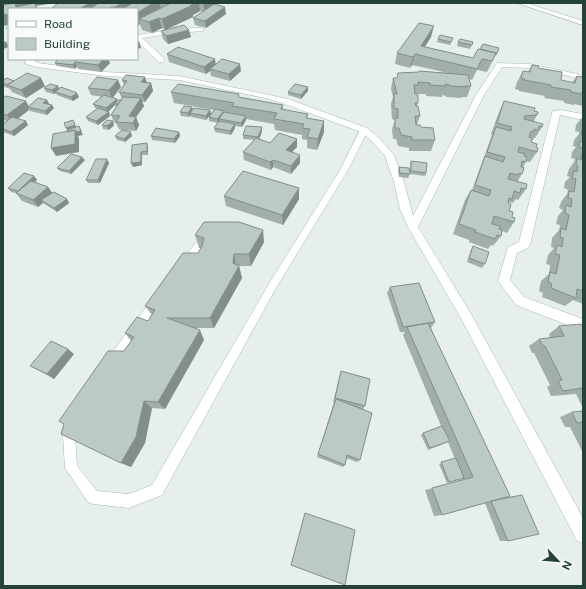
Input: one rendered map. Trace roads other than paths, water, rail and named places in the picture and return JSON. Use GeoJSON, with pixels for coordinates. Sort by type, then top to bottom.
{"type":"FeatureCollection","features":[{"type":"Feature","properties":{"kind":"street"},"geometry":{"type":"LineString","coordinates":[[520,3],[536,6],[583,24]]}},
{"type":"Feature","properties":{"kind":"street"},"geometry":{"type":"LineString","coordinates":[[138,37],[177,30],[201,30]]}},
{"type":"Feature","properties":{"kind":"street"},"geometry":{"type":"LineString","coordinates":[[138,38],[161,60]]}},
{"type":"Feature","properties":{"kind":"street"},"geometry":{"type":"LineString","coordinates":[[28,60],[29,62],[51,67],[105,74],[179,78],[213,84],[285,101],[364,130],[376,140],[389,155],[399,182],[405,209],[413,227],[467,318],[583,535]]}},
{"type":"Feature","properties":{"kind":"street"},"geometry":{"type":"LineString","coordinates":[[413,227],[480,95],[500,65],[529,66],[583,77]]}},
{"type":"Feature","properties":{"kind":"street"},"geometry":{"type":"LineString","coordinates":[[583,117],[561,112],[556,113],[524,245],[512,250],[504,281],[520,301],[583,325]]}},
{"type":"Feature","properties":{"kind":"street"},"geometry":{"type":"LineString","coordinates":[[405,209],[424,207]]}},
{"type":"Feature","properties":{"kind":"lane"},"geometry":{"type":"LineString","coordinates":[[77,416],[69,436],[71,468],[93,496],[129,501],[157,490],[273,285],[344,170],[364,130]]}},
{"type":"Feature","properties":{"kind":"lane"},"geometry":{"type":"LineString","coordinates":[[181,270],[200,244]]}},
{"type":"Feature","properties":{"kind":"lane"},"geometry":{"type":"LineString","coordinates":[[106,371],[162,295]]}}]}
